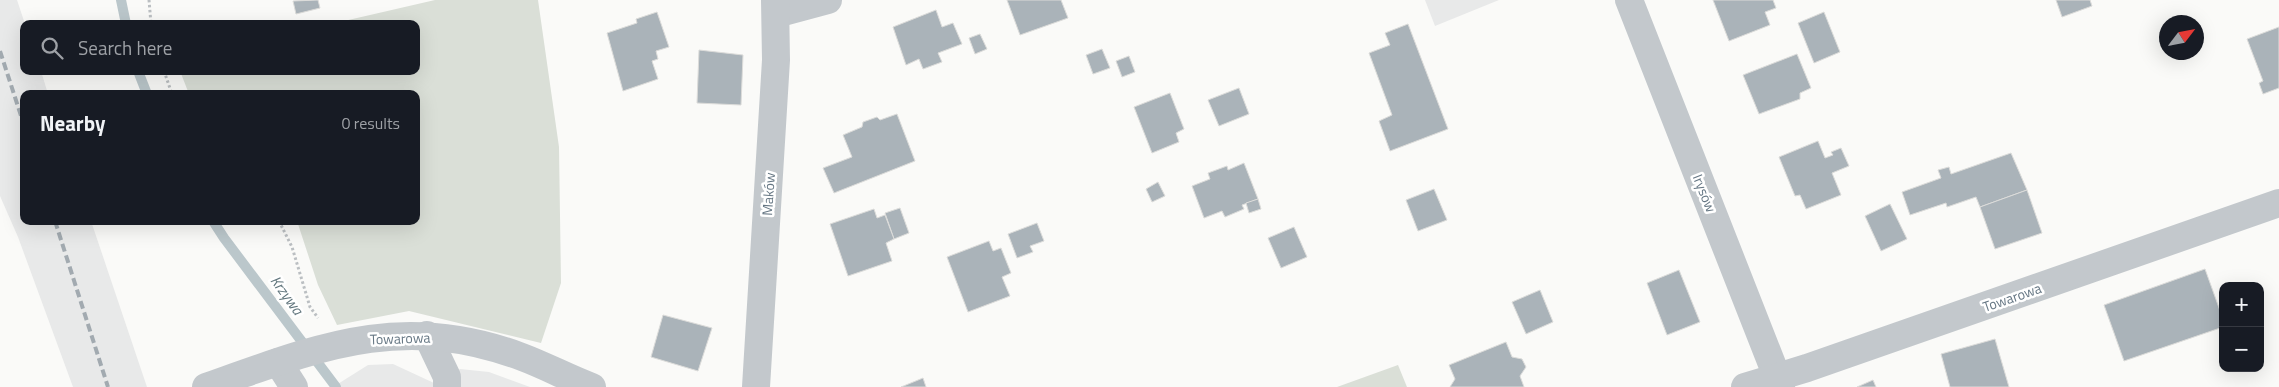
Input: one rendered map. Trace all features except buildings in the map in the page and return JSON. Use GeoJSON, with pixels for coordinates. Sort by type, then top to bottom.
{"type":"FeatureCollection","features":[{"type":"Feature","properties":{"kind":"street"},"geometry":{"type":"LineString","coordinates":[[776,7],[828,0]]}},
{"type":"Feature","properties":{"kind":"street","name":"Irysów"},"geometry":{"type":"LineString","coordinates":[[1628,0],[1779,381]]}},
{"type":"Feature","properties":{"kind":"street","name":"Maków"},"geometry":{"type":"LineString","coordinates":[[756,387],[776,70],[776,7]]}},
{"type":"Feature","properties":{"kind":"street","name":"Towarowa"},"geometry":{"type":"LineString","coordinates":[[1745,387],[1779,381],[1807,368],[2279,203]]}},
{"type":"Feature","properties":{"kind":"street"},"geometry":{"type":"LineString","coordinates":[[426,335],[447,377],[447,387]]}},
{"type":"Feature","properties":{"kind":"street","name":"Towarowa"},"geometry":{"type":"LineString","coordinates":[[206,387],[330,345],[373,337],[426,335],[476,343],[522,357],[592,387]]}},
{"type":"Feature","properties":{"kind":"street"},"geometry":{"type":"LineString","coordinates":[[286,360],[294,387]]}},
{"type":"Feature","properties":{"kind":"path"},"geometry":{"type":"LineString","coordinates":[[149,0],[152,20]]}},
{"type":"Feature","properties":{"kind":"path"},"geometry":{"type":"LineString","coordinates":[[165,75],[171,90]]}},
{"type":"Feature","properties":{"kind":"path"},"geometry":{"type":"LineString","coordinates":[[281,225],[292,247],[310,307],[328,331],[330,345]]}},
{"type":"Feature","properties":{"kind":"shaded area"},"geometry":{"type":"Polygon","coordinates":[[[0,0],[17,0],[24,20],[20,20],[20,75],[42,75],[47,90],[20,90],[20,225],[92,225],[147,387],[73,387],[18,237],[0,196],[0,0]]]}},
{"type":"Feature","properties":{"kind":"shaded area"},"geometry":{"type":"Polygon","coordinates":[[[435,0],[538,0],[559,147],[561,283],[541,343],[409,311],[337,325],[318,285],[298,225],[420,225],[420,90],[187,90],[182,75],[420,75],[420,20],[348,20],[435,0]]]}},
{"type":"Feature","properties":{"kind":"shaded area"},"geometry":{"type":"Polygon","coordinates":[[[1425,0],[1499,0],[1435,26],[1425,0]]]}},
{"type":"Feature","properties":{"kind":"shaded area"},"geometry":{"type":"Polygon","coordinates":[[[393,364],[434,383],[460,369],[489,372],[530,387],[333,387],[368,365],[393,364]]]}},
{"type":"Feature","properties":{"kind":"shaded area"},"geometry":{"type":"Polygon","coordinates":[[[1398,365],[1407,387],[1337,387],[1398,365]]]}},
{"type":"Feature","properties":{"kind":"waterway","name":"Krzywa"},"geometry":{"type":"LineString","coordinates":[[121,0],[125,20]]}},
{"type":"Feature","properties":{"kind":"waterway","name":"Krzywa"},"geometry":{"type":"LineString","coordinates":[[140,75],[145,90]]}},
{"type":"Feature","properties":{"kind":"waterway","name":"Krzywa"},"geometry":{"type":"LineString","coordinates":[[216,225],[336,387]]}},
{"type":"Feature","properties":{"kind":"railway"},"geometry":{"type":"LineString","coordinates":[[0,51],[20,113]]}},
{"type":"Feature","properties":{"kind":"railway"},"geometry":{"type":"LineString","coordinates":[[56,225],[108,387]]}}]}
